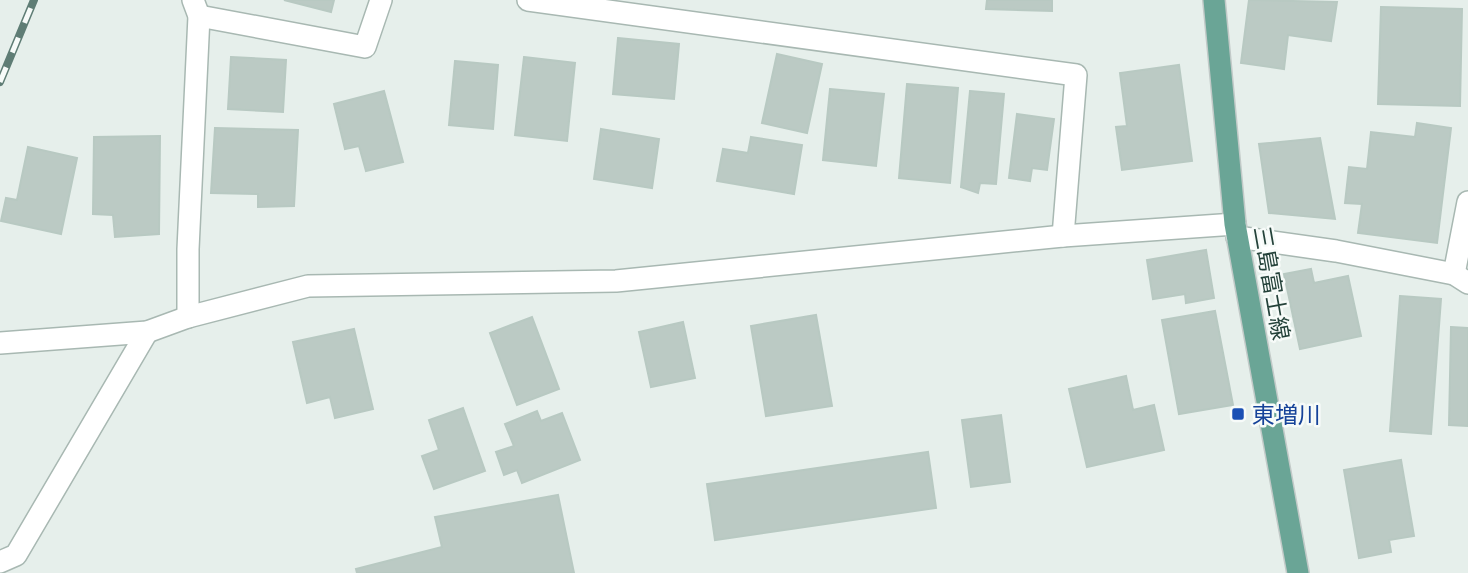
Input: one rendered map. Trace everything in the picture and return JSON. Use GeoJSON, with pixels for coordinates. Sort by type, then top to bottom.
{"type":"FeatureCollection","features":[{"type":"Feature","properties":{"kind":"main road","name":"三島富士線"},"geometry":{"type":"LineString","coordinates":[[1214,0],[1236,230],[1298,573]]}},
{"type":"Feature","properties":{"kind":"street"},"geometry":{"type":"LineString","coordinates":[[188,317],[188,249],[198,6],[366,47],[382,0]]}},
{"type":"Feature","properties":{"kind":"street"},"geometry":{"type":"LineString","coordinates":[[528,0],[1076,75],[1063,236]]}},
{"type":"Feature","properties":{"kind":"street"},"geometry":{"type":"LineString","coordinates":[[0,343],[147,332],[188,317],[308,286],[616,281],[1063,236],[1236,230],[1461,279],[1468,202]]}},
{"type":"Feature","properties":{"kind":"street"},"geometry":{"type":"LineString","coordinates":[[13,563],[147,332]]}},
{"type":"Feature","properties":{"kind":"building"},"geometry":{"type":"Polygon","coordinates":[[[284,0],[334,0],[331,12],[284,0]]]}},
{"type":"Feature","properties":{"kind":"building"},"geometry":{"type":"Polygon","coordinates":[[[987,0],[1052,0],[1052,11],[986,9],[987,0]]]}},
{"type":"Feature","properties":{"kind":"building"},"geometry":{"type":"Polygon","coordinates":[[[1249,0],[1337,2],[1331,41],[1288,35],[1284,69],[1241,63],[1249,0]]]}},
{"type":"Feature","properties":{"kind":"building"},"geometry":{"type":"Polygon","coordinates":[[[1381,7],[1462,9],[1460,106],[1378,104],[1381,7]]]}},
{"type":"Feature","properties":{"kind":"building"},"geometry":{"type":"Polygon","coordinates":[[[618,38],[679,44],[674,99],[613,94],[618,38]]]}},
{"type":"Feature","properties":{"kind":"building"},"geometry":{"type":"Polygon","coordinates":[[[777,54],[822,64],[807,133],[762,123],[777,54]]]}},
{"type":"Feature","properties":{"kind":"building"},"geometry":{"type":"Polygon","coordinates":[[[231,57],[286,60],[283,112],[228,109],[231,57]]]}},
{"type":"Feature","properties":{"kind":"building"},"geometry":{"type":"Polygon","coordinates":[[[524,57],[575,63],[567,141],[515,135],[524,57]]]}},
{"type":"Feature","properties":{"kind":"building"},"geometry":{"type":"Polygon","coordinates":[[[455,61],[498,65],[493,129],[449,125],[455,61]]]}},
{"type":"Feature","properties":{"kind":"building"},"geometry":{"type":"Polygon","coordinates":[[[1179,65],[1192,161],[1122,170],[1116,127],[1127,126],[1120,73],[1179,65]]]}},
{"type":"Feature","properties":{"kind":"building"},"geometry":{"type":"Polygon","coordinates":[[[907,84],[958,88],[950,183],[899,178],[907,84]]]}},
{"type":"Feature","properties":{"kind":"building"},"geometry":{"type":"Polygon","coordinates":[[[830,89],[884,94],[876,166],[823,160],[830,89]]]}},
{"type":"Feature","properties":{"kind":"building"},"geometry":{"type":"Polygon","coordinates":[[[384,91],[403,162],[366,171],[359,146],[345,149],[334,104],[384,91]]]}},
{"type":"Feature","properties":{"kind":"building"},"geometry":{"type":"Polygon","coordinates":[[[970,91],[1004,94],[996,184],[980,183],[978,193],[961,187],[970,91]]]}},
{"type":"Feature","properties":{"kind":"building"},"geometry":{"type":"Polygon","coordinates":[[[1017,114],[1054,119],[1047,170],[1032,168],[1030,181],[1009,178],[1017,114]]]}},
{"type":"Feature","properties":{"kind":"building"},"geometry":{"type":"Polygon","coordinates":[[[1417,123],[1451,128],[1437,243],[1358,233],[1362,204],[1345,203],[1349,167],[1367,169],[1371,132],[1415,137],[1417,123]]]}},
{"type":"Feature","properties":{"kind":"building"},"geometry":{"type":"Polygon","coordinates":[[[215,128],[298,130],[294,206],[258,207],[258,194],[211,193],[215,128]]]}},
{"type":"Feature","properties":{"kind":"building"},"geometry":{"type":"Polygon","coordinates":[[[601,129],[659,139],[652,188],[594,179],[601,129]]]}},
{"type":"Feature","properties":{"kind":"building"},"geometry":{"type":"Polygon","coordinates":[[[160,136],[159,234],[115,237],[113,215],[93,214],[94,137],[160,136]]]}},
{"type":"Feature","properties":{"kind":"building"},"geometry":{"type":"Polygon","coordinates":[[[751,137],[802,145],[794,194],[717,181],[723,149],[748,153],[751,137]]]}},
{"type":"Feature","properties":{"kind":"building"},"geometry":{"type":"Polygon","coordinates":[[[1320,138],[1335,219],[1269,213],[1259,144],[1320,138]]]}},
{"type":"Feature","properties":{"kind":"building"},"geometry":{"type":"Polygon","coordinates":[[[28,147],[77,158],[61,234],[1,221],[6,198],[17,200],[28,147]]]}},
{"type":"Feature","properties":{"kind":"building"},"geometry":{"type":"Polygon","coordinates":[[[1206,250],[1214,298],[1186,303],[1185,294],[1153,299],[1147,260],[1206,250]]]}},
{"type":"Feature","properties":{"kind":"building"},"geometry":{"type":"Polygon","coordinates":[[[1311,269],[1314,283],[1348,276],[1361,336],[1300,349],[1284,274],[1311,269]]]}},
{"type":"Feature","properties":{"kind":"building"},"geometry":{"type":"Polygon","coordinates":[[[1400,296],[1441,299],[1431,434],[1390,431],[1400,296]]]}},
{"type":"Feature","properties":{"kind":"building"},"geometry":{"type":"Polygon","coordinates":[[[1215,311],[1233,405],[1179,414],[1162,320],[1215,311]]]}},
{"type":"Feature","properties":{"kind":"building"},"geometry":{"type":"Polygon","coordinates":[[[816,315],[832,406],[766,416],[751,326],[816,315]]]}},
{"type":"Feature","properties":{"kind":"building"},"geometry":{"type":"Polygon","coordinates":[[[532,317],[559,389],[517,405],[490,333],[532,317]]]}},
{"type":"Feature","properties":{"kind":"building"},"geometry":{"type":"Polygon","coordinates":[[[683,322],[695,378],[651,387],[639,332],[683,322]]]}},
{"type":"Feature","properties":{"kind":"building"},"geometry":{"type":"Polygon","coordinates":[[[1451,327],[1468,328],[1468,426],[1449,425],[1451,327]]]}},
{"type":"Feature","properties":{"kind":"building"},"geometry":{"type":"Polygon","coordinates":[[[354,329],[373,409],[335,418],[330,397],[307,403],[293,342],[354,329]]]}},
{"type":"Feature","properties":{"kind":"building"},"geometry":{"type":"Polygon","coordinates":[[[1126,376],[1133,410],[1154,405],[1164,450],[1087,467],[1069,389],[1126,376]]]}},
{"type":"Feature","properties":{"kind":"building"},"geometry":{"type":"Polygon","coordinates":[[[463,408],[485,471],[434,489],[422,456],[439,450],[429,420],[463,408]]]}},
{"type":"Feature","properties":{"kind":"building"},"geometry":{"type":"Polygon","coordinates":[[[537,411],[541,421],[562,413],[580,460],[522,483],[517,470],[504,475],[496,452],[514,446],[505,424],[537,411]]]}},
{"type":"Feature","properties":{"kind":"building"},"geometry":{"type":"Polygon","coordinates":[[[1001,415],[1010,482],[971,487],[962,420],[1001,415]]]}},
{"type":"Feature","properties":{"kind":"building"},"geometry":{"type":"Polygon","coordinates":[[[928,452],[936,508],[715,540],[707,484],[928,452]]]}},
{"type":"Feature","properties":{"kind":"building"},"geometry":{"type":"Polygon","coordinates":[[[1401,460],[1414,536],[1389,540],[1391,552],[1359,558],[1344,470],[1401,460]]]}},
{"type":"Feature","properties":{"kind":"building"},"geometry":{"type":"Polygon","coordinates":[[[558,495],[574,573],[357,573],[356,569],[442,547],[435,517],[558,495]]]}},
{"type":"Feature","properties":{"kind":"railway"},"geometry":{"type":"LineString","coordinates":[[0,82],[34,0]]}},
{"type":"Feature","properties":{"kind":"place","name":"東増川"},"geometry":{"type":"Point","coordinates":[1238,414]}}]}
